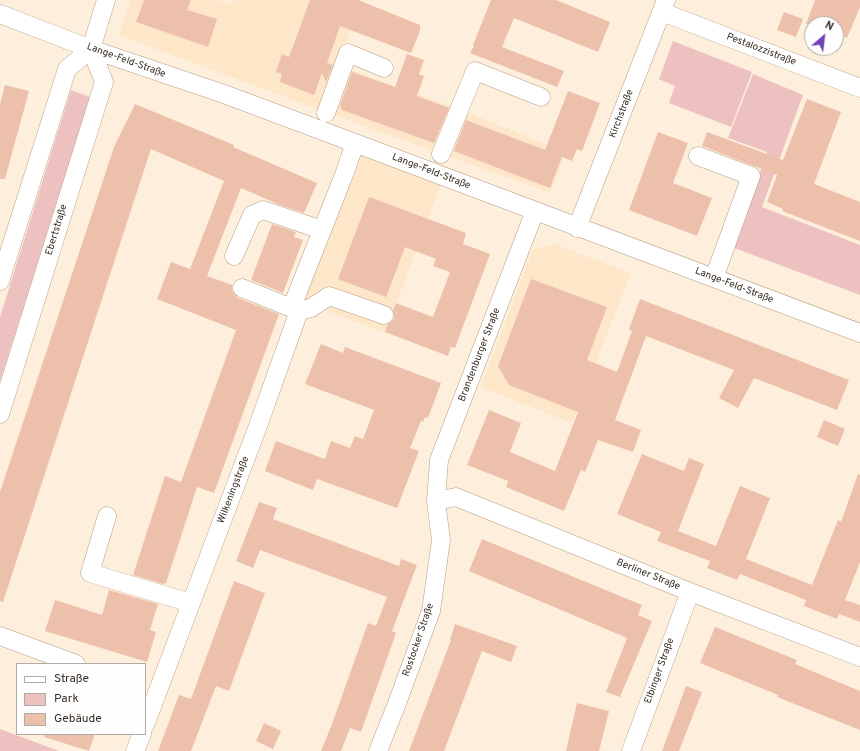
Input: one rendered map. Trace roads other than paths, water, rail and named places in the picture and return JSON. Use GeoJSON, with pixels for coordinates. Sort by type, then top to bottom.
{"type":"FeatureCollection","features":[{"type":"Feature","properties":{"kind":"street"},"geometry":{"type":"LineString","coordinates":[[0,281],[67,69],[91,49],[106,0]]}},
{"type":"Feature","properties":{"kind":"street","name":"Pestalozzistraße"},"geometry":{"type":"LineString","coordinates":[[664,6],[860,88]]}},
{"type":"Feature","properties":{"kind":"street","name":"Kirchstraße"},"geometry":{"type":"LineString","coordinates":[[577,228],[664,6]]}},
{"type":"Feature","properties":{"kind":"street","name":"Lange-Feld-Straße"},"geometry":{"type":"LineString","coordinates":[[0,14],[91,49],[224,94],[860,334]]}},
{"type":"Feature","properties":{"kind":"street","name":"Ebertstraße"},"geometry":{"type":"LineString","coordinates":[[0,414],[104,82],[91,49]]}},
{"type":"Feature","properties":{"kind":"street"},"geometry":{"type":"LineString","coordinates":[[326,113],[348,54],[384,68]]}},
{"type":"Feature","properties":{"kind":"street"},"geometry":{"type":"LineString","coordinates":[[441,154],[475,71],[541,97]]}},
{"type":"Feature","properties":{"kind":"street","name":"Wilkeningstraße"},"geometry":{"type":"LineString","coordinates":[[146,719],[151,691],[191,603],[258,426],[322,230],[355,143]]}},
{"type":"Feature","properties":{"kind":"street"},"geometry":{"type":"LineString","coordinates":[[698,156],[751,176],[714,278]]}},
{"type":"Feature","properties":{"kind":"street"},"geometry":{"type":"LineString","coordinates":[[234,256],[252,215],[263,210],[322,230]]}},
{"type":"Feature","properties":{"kind":"street","name":"Brandenburger Straße"},"geometry":{"type":"LineString","coordinates":[[436,501],[439,460],[535,211]]}},
{"type":"Feature","properties":{"kind":"street"},"geometry":{"type":"LineString","coordinates":[[242,288],[311,308],[329,296],[384,315]]}},
{"type":"Feature","properties":{"kind":"street","name":"Berliner Straße"},"geometry":{"type":"LineString","coordinates":[[436,501],[456,497],[690,592],[860,657]]}},
{"type":"Feature","properties":{"kind":"street","name":"Rostocker Straße"},"geometry":{"type":"LineString","coordinates":[[378,751],[431,610],[441,540],[436,501]]}},
{"type":"Feature","properties":{"kind":"street"},"geometry":{"type":"LineString","coordinates":[[107,516],[90,573],[191,603]]}},
{"type":"Feature","properties":{"kind":"street","name":"Elbinger Straße"},"geometry":{"type":"LineString","coordinates":[[631,751],[690,592]]}},
{"type":"Feature","properties":{"kind":"street"},"geometry":{"type":"LineString","coordinates":[[0,636],[73,663]]}},
{"type":"Feature","properties":{"kind":"street"},"geometry":{"type":"LineString","coordinates":[[135,751],[142,735]]}}]}
